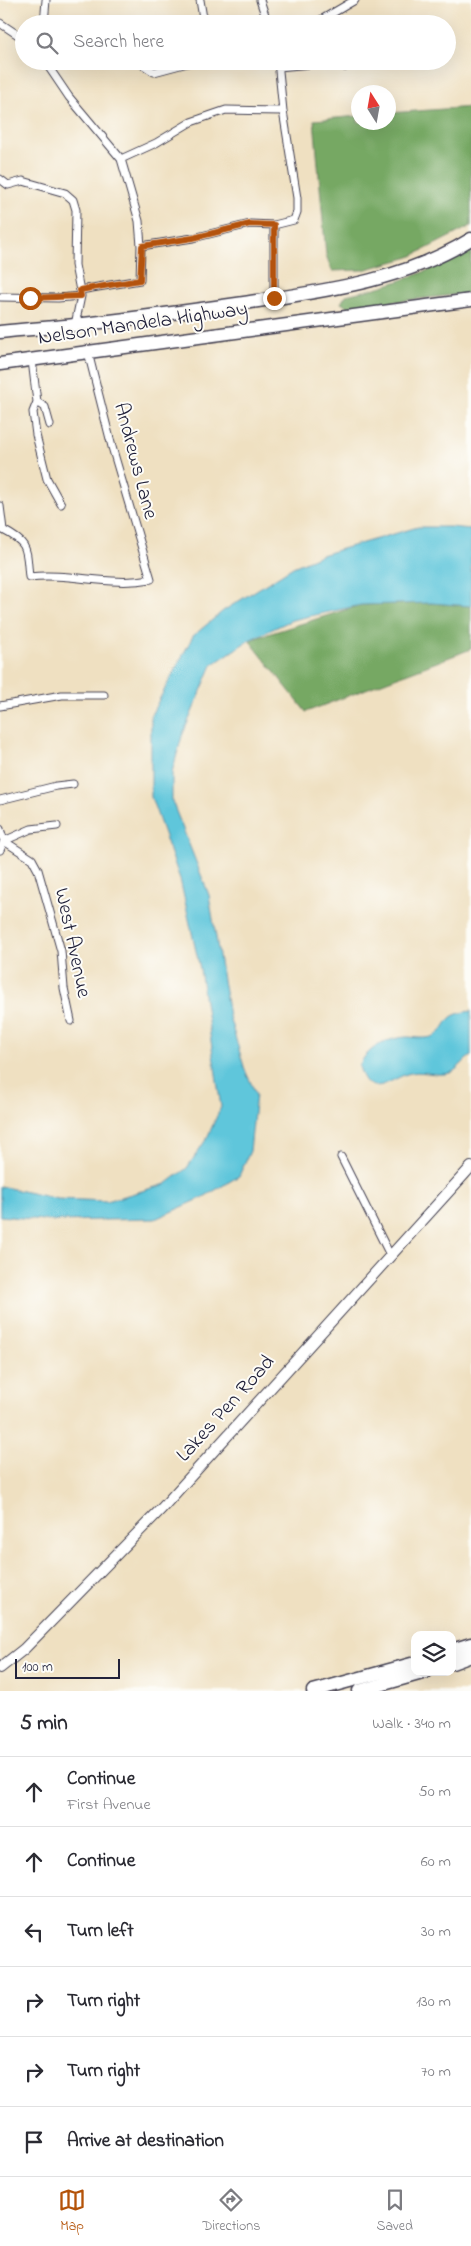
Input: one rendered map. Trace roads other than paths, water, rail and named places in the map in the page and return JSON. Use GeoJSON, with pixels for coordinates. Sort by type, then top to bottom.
{"type":"FeatureCollection","features":[{"type":"Feature","properties":{"kind":"highway","name":"Nelson Mandela Highway"},"geometry":{"type":"LineString","coordinates":[[0,332],[75,325],[317,293],[374,280],[446,255],[471,239]]}},
{"type":"Feature","properties":{"kind":"highway","name":"Nelson Mandela Highway"},"geometry":{"type":"LineString","coordinates":[[0,364],[471,300]]}},
{"type":"Feature","properties":{"kind":"highway"},"geometry":{"type":"LineString","coordinates":[[456,1649],[471,1644]]}},
{"type":"Feature","properties":{"kind":"highway"},"geometry":{"type":"LineString","coordinates":[[456,1662],[471,1656]]}},
{"type":"Feature","properties":{"kind":"highway"},"geometry":{"type":"LineString","coordinates":[[313,1691],[411,1664]]}},
{"type":"Feature","properties":{"kind":"highway"},"geometry":{"type":"LineString","coordinates":[[359,1691],[412,1676]]}},
{"type":"Feature","properties":{"kind":"street"},"geometry":{"type":"LineString","coordinates":[[45,15],[46,0]]}},
{"type":"Feature","properties":{"kind":"street"},"geometry":{"type":"LineString","coordinates":[[200,0],[202,15]]}},
{"type":"Feature","properties":{"kind":"street"},"geometry":{"type":"LineString","coordinates":[[260,0],[265,15]]}},
{"type":"Feature","properties":{"kind":"street"},"geometry":{"type":"LineString","coordinates":[[329,15],[355,0]]}},
{"type":"Feature","properties":{"kind":"street"},"geometry":{"type":"LineString","coordinates":[[0,23],[15,33]]}},
{"type":"Feature","properties":{"kind":"street"},"geometry":{"type":"LineString","coordinates":[[0,297],[49,298],[140,280],[142,246],[139,221],[121,159],[69,97],[51,70]]}},
{"type":"Feature","properties":{"kind":"street"},"geometry":{"type":"LineString","coordinates":[[142,246],[193,238],[250,224],[274,225],[294,220],[297,212],[297,198],[283,111],[280,70]]}},
{"type":"Feature","properties":{"kind":"street"},"geometry":{"type":"LineString","coordinates":[[121,159],[156,144],[191,122],[226,110],[283,111]]}},
{"type":"Feature","properties":{"kind":"street"},"geometry":{"type":"LineString","coordinates":[[0,179],[8,185],[23,181],[65,193],[73,200],[76,210],[75,265],[81,293],[75,325]]}},
{"type":"Feature","properties":{"kind":"street"},"geometry":{"type":"LineString","coordinates":[[274,225],[274,298]]}},
{"type":"Feature","properties":{"kind":"street","name":"Andrews Lane"},"geometry":{"type":"LineString","coordinates":[[0,506],[4,530],[18,538],[26,548],[29,576],[48,574],[118,582],[151,578],[112,447],[88,352]]}},
{"type":"Feature","properties":{"kind":"street"},"geometry":{"type":"LineString","coordinates":[[32,360],[37,402],[33,412],[38,443],[47,479],[60,504]]}},
{"type":"Feature","properties":{"kind":"street"},"geometry":{"type":"LineString","coordinates":[[37,402],[45,407],[50,426]]}},
{"type":"Feature","properties":{"kind":"street"},"geometry":{"type":"LineString","coordinates":[[0,706],[62,695],[104,696]]}},
{"type":"Feature","properties":{"kind":"street"},"geometry":{"type":"LineString","coordinates":[[0,800],[56,786],[73,784]]}},
{"type":"Feature","properties":{"kind":"street"},"geometry":{"type":"LineString","coordinates":[[0,850],[4,841],[30,829],[57,826]]}},
{"type":"Feature","properties":{"kind":"street"},"geometry":{"type":"LineString","coordinates":[[0,829],[4,841]]}},
{"type":"Feature","properties":{"kind":"street","name":"West Avenue"},"geometry":{"type":"LineString","coordinates":[[4,841],[32,859],[38,870],[61,951],[64,988],[70,1021]]}},
{"type":"Feature","properties":{"kind":"street"},"geometry":{"type":"LineString","coordinates":[[341,1157],[390,1255]]}},
{"type":"Feature","properties":{"kind":"street","name":"Lakes Pen Road"},"geometry":{"type":"LineString","coordinates":[[0,1668],[24,1649],[162,1508],[471,1166]]}},
{"type":"Feature","properties":{"kind":"water"},"geometry":{"type":"Polygon","coordinates":[[[418,527],[471,529],[471,606],[431,603],[361,605],[292,620],[249,640],[212,665],[182,736],[172,772],[172,801],[209,895],[229,1016],[245,1070],[256,1094],[250,1151],[239,1176],[202,1198],[155,1219],[55,1221],[0,1216],[0,1186],[58,1199],[107,1201],[166,1184],[187,1168],[207,1138],[221,1107],[200,969],[180,879],[151,797],[151,715],[193,636],[223,611],[293,567],[321,555],[418,527]]]}},
{"type":"Feature","properties":{"kind":"water"},"geometry":{"type":"Polygon","coordinates":[[[471,1011],[471,1056],[453,1072],[444,1074],[412,1073],[379,1086],[367,1083],[363,1077],[359,1066],[367,1054],[378,1045],[392,1039],[434,1036],[450,1018],[471,1011]]]}}]}
